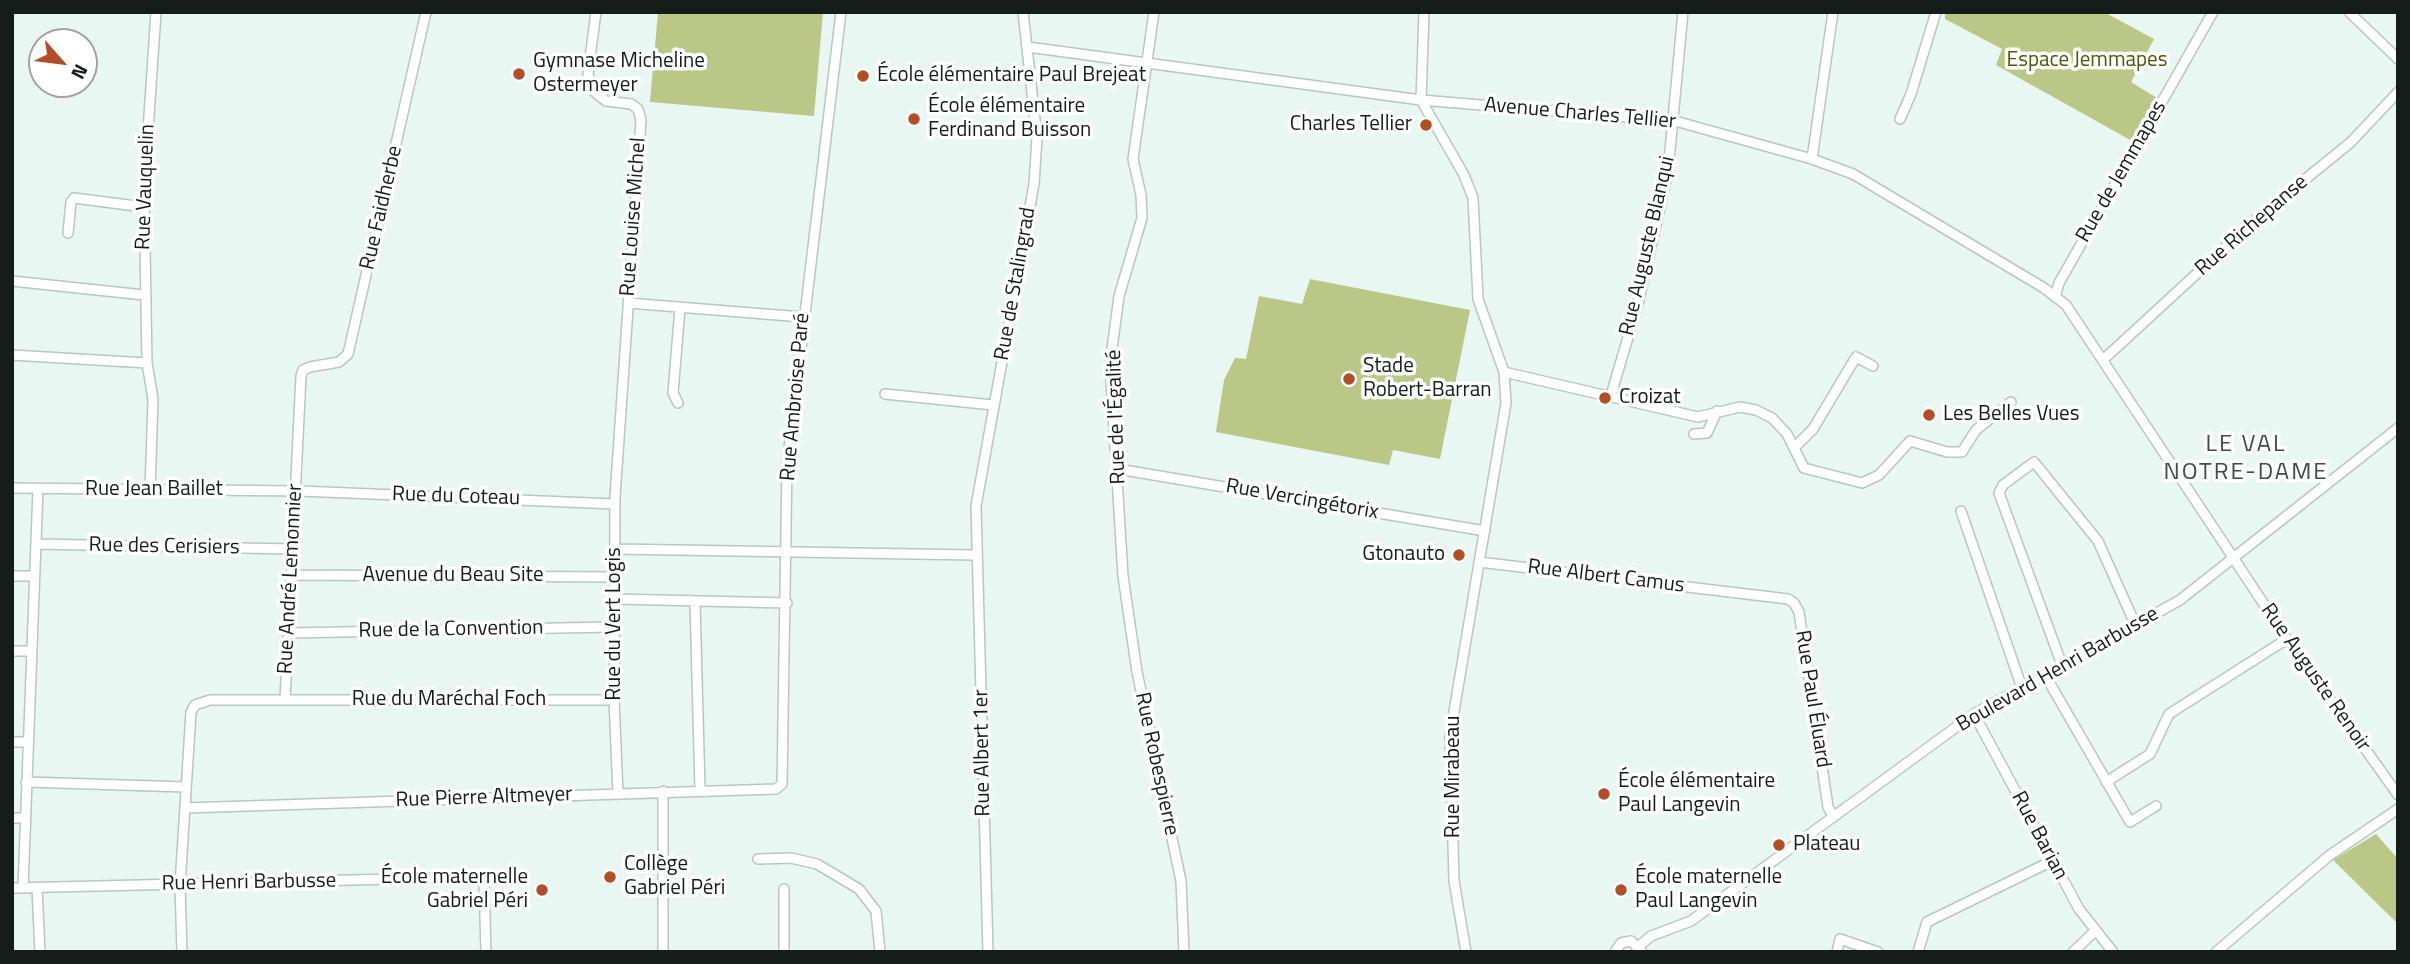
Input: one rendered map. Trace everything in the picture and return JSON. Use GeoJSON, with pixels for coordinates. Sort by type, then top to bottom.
{"type":"FeatureCollection","features":[{"type":"Feature","properties":{"kind":"street","name":"Rue Vauquelin"},"geometry":{"type":"LineString","coordinates":[[150,491],[153,399],[146,363],[144,162],[156,12]]}},
{"type":"Feature","properties":{"kind":"street","name":"Rue Faidherbe"},"geometry":{"type":"LineString","coordinates":[[303,370],[339,362],[348,354],[426,12]]}},
{"type":"Feature","properties":{"kind":"street","name":"Rue Louise Michel"},"geometry":{"type":"LineString","coordinates":[[596,12],[588,73],[591,89],[606,101],[631,104],[638,109],[641,120],[618,456]]}},
{"type":"Feature","properties":{"kind":"street","name":"Rue Ambroise Paré"},"geometry":{"type":"LineString","coordinates":[[782,785],[787,603],[787,465],[841,12]]}},
{"type":"Feature","properties":{"kind":"street","name":"Rue de Stalingrad"},"geometry":{"type":"LineString","coordinates":[[975,555],[976,506],[1034,184],[1037,138],[1023,12]]}},
{"type":"Feature","properties":{"kind":"street","name":"Rue de l'Égalité"},"geometry":{"type":"LineString","coordinates":[[1123,576],[1110,364],[1119,296],[1142,218],[1141,195],[1133,159],[1154,12]]}},
{"type":"Feature","properties":{"kind":"street"},"geometry":{"type":"LineString","coordinates":[[1421,100],[1424,12]]}},
{"type":"Feature","properties":{"kind":"street","name":"Rue Auguste Blanqui"},"geometry":{"type":"LineString","coordinates":[[1611,395],[1639,300],[1668,172],[1675,121],[1683,12]]}},
{"type":"Feature","properties":{"kind":"street"},"geometry":{"type":"LineString","coordinates":[[1812,159],[1833,12]]}},
{"type":"Feature","properties":{"kind":"street"},"geometry":{"type":"LineString","coordinates":[[1900,119],[1911,94],[1936,12]]}},
{"type":"Feature","properties":{"kind":"street","name":"Rue de Jemmapes"},"geometry":{"type":"LineString","coordinates":[[2055,297],[2059,283],[2213,12]]}},
{"type":"Feature","properties":{"kind":"street"},"geometry":{"type":"LineString","coordinates":[[2349,12],[2398,59]]}},
{"type":"Feature","properties":{"kind":"street","name":"Avenue Charles Tellier"},"geometry":{"type":"LineString","coordinates":[[1028,47],[1421,100],[1675,121],[1812,159],[1853,174],[2055,297],[2066,305],[2104,359]]}},
{"type":"Feature","properties":{"kind":"street","name":"Rue Richepanse"},"geometry":{"type":"LineString","coordinates":[[2104,359],[2254,221],[2351,142],[2398,92]]}},
{"type":"Feature","properties":{"kind":"street","name":"Rue Mirabeau"},"geometry":{"type":"LineString","coordinates":[[1421,100],[1425,114],[1464,176],[1473,198],[1478,299],[1504,372],[1506,403],[1450,735],[1454,881],[1466,952]]}},
{"type":"Feature","properties":{"kind":"street"},"geometry":{"type":"LineString","coordinates":[[68,233],[71,202],[74,198],[144,207]]}},
{"type":"Feature","properties":{"kind":"street"},"geometry":{"type":"LineString","coordinates":[[12,281],[144,295]]}},
{"type":"Feature","properties":{"kind":"street"},"geometry":{"type":"LineString","coordinates":[[628,303],[803,317]]}},
{"type":"Feature","properties":{"kind":"street"},"geometry":{"type":"LineString","coordinates":[[678,403],[673,393],[680,308]]}},
{"type":"Feature","properties":{"kind":"street"},"geometry":{"type":"LineString","coordinates":[[12,355],[146,363]]}},
{"type":"Feature","properties":{"kind":"street"},"geometry":{"type":"LineString","coordinates":[[1794,448],[1813,429],[1856,357],[1873,366]]}},
{"type":"Feature","properties":{"kind":"street","name":"Rue Auguste Renoir"},"geometry":{"type":"LineString","coordinates":[[2104,359],[2287,639],[2398,795]]}},
{"type":"Feature","properties":{"kind":"street","name":"Rue André Lemonnier"},"geometry":{"type":"LineString","coordinates":[[182,952],[180,885],[190,719],[195,705],[210,700],[285,700],[303,370]]}},
{"type":"Feature","properties":{"kind":"street"},"geometry":{"type":"LineString","coordinates":[[1504,372],[1698,417],[1740,407],[1772,418],[1787,433],[1804,468],[1862,483],[1879,475],[1910,441],[1947,453],[1962,452],[1976,430],[2011,402]]}},
{"type":"Feature","properties":{"kind":"street"},"geometry":{"type":"LineString","coordinates":[[885,394],[993,405]]}},
{"type":"Feature","properties":{"kind":"street"},"geometry":{"type":"LineString","coordinates":[[1694,434],[1707,433],[1717,411]]}},
{"type":"Feature","properties":{"kind":"street","name":"Boulevard Henri Barbusse"},"geometry":{"type":"LineString","coordinates":[[1615,952],[1626,941],[1641,949],[1651,936],[1691,921],[1974,714],[2180,600],[2398,428]]}},
{"type":"Feature","properties":{"kind":"street","name":"Rue du Vert Logis"},"geometry":{"type":"LineString","coordinates":[[618,456],[614,627],[618,793]]}},
{"type":"Feature","properties":{"kind":"street"},"geometry":{"type":"LineString","coordinates":[[2062,665],[1999,493],[2003,485],[2034,462],[2098,541],[2135,624]]}},
{"type":"Feature","properties":{"kind":"street","name":"Rue Vercingétorix"},"geometry":{"type":"LineString","coordinates":[[1118,469],[1485,531]]}},
{"type":"Feature","properties":{"kind":"street","name":"Rue Jean Baillet"},"geometry":{"type":"LineString","coordinates":[[12,488],[296,491]]}},
{"type":"Feature","properties":{"kind":"street"},"geometry":{"type":"LineString","coordinates":[[23,888],[38,489]]}},
{"type":"Feature","properties":{"kind":"street","name":"Rue du Coteau"},"geometry":{"type":"LineString","coordinates":[[296,491],[615,504]]}},
{"type":"Feature","properties":{"kind":"street"},"geometry":{"type":"LineString","coordinates":[[1961,511],[2022,688]]}},
{"type":"Feature","properties":{"kind":"street","name":"Rue des Cerisiers"},"geometry":{"type":"LineString","coordinates":[[36,544],[292,549]]}},
{"type":"Feature","properties":{"kind":"street"},"geometry":{"type":"LineString","coordinates":[[615,549],[975,555]]}},
{"type":"Feature","properties":{"kind":"street","name":"Rue Albert 1er"},"geometry":{"type":"LineString","coordinates":[[975,555],[988,952]]}},
{"type":"Feature","properties":{"kind":"street","name":"Rue Albert Camus"},"geometry":{"type":"LineString","coordinates":[[1479,562],[1733,593]]}},
{"type":"Feature","properties":{"kind":"street","name":"Avenue du Beau Site"},"geometry":{"type":"LineString","coordinates":[[291,575],[615,577]]}},
{"type":"Feature","properties":{"kind":"street"},"geometry":{"type":"LineString","coordinates":[[12,576],[34,576]]}},
{"type":"Feature","properties":{"kind":"street","name":"Rue Robespierre"},"geometry":{"type":"LineString","coordinates":[[1123,576],[1137,672],[1181,881],[1184,952]]}},
{"type":"Feature","properties":{"kind":"street","name":"Rue Paul Éluard"},"geometry":{"type":"LineString","coordinates":[[1733,593],[1788,599],[1799,612],[1828,807],[1833,816]]}},
{"type":"Feature","properties":{"kind":"street"},"geometry":{"type":"LineString","coordinates":[[615,599],[787,603]]}},
{"type":"Feature","properties":{"kind":"street"},"geometry":{"type":"LineString","coordinates":[[695,602],[700,790]]}},
{"type":"Feature","properties":{"kind":"street","name":"Rue de la Convention"},"geometry":{"type":"LineString","coordinates":[[288,633],[614,627]]}},
{"type":"Feature","properties":{"kind":"street"},"geometry":{"type":"LineString","coordinates":[[2106,782],[2150,754],[2169,715],[2287,639]]}},
{"type":"Feature","properties":{"kind":"street"},"geometry":{"type":"LineString","coordinates":[[12,651],[31,651]]}},
{"type":"Feature","properties":{"kind":"street"},"geometry":{"type":"LineString","coordinates":[[2045,676],[2130,822],[2156,806]]}},
{"type":"Feature","properties":{"kind":"street","name":"Rue du Maréchal Foch"},"geometry":{"type":"LineString","coordinates":[[285,700],[614,700]]}},
{"type":"Feature","properties":{"kind":"street","name":"Rue Barian"},"geometry":{"type":"LineString","coordinates":[[1974,714],[2079,909],[2113,952]]}},
{"type":"Feature","properties":{"kind":"street"},"geometry":{"type":"LineString","coordinates":[[12,742],[27,742]]}},
{"type":"Feature","properties":{"kind":"street"},"geometry":{"type":"LineString","coordinates":[[26,782],[186,787]]}},
{"type":"Feature","properties":{"kind":"street","name":"Rue Pierre Altmeyer"},"geometry":{"type":"LineString","coordinates":[[185,808],[776,789],[782,785]]}},
{"type":"Feature","properties":{"kind":"street"},"geometry":{"type":"LineString","coordinates":[[663,791],[663,952]]}},
{"type":"Feature","properties":{"kind":"street"},"geometry":{"type":"LineString","coordinates":[[2216,952],[2330,855],[2398,809]]}},
{"type":"Feature","properties":{"kind":"street"},"geometry":{"type":"LineString","coordinates":[[12,818],[25,818]]}},
{"type":"Feature","properties":{"kind":"street"},"geometry":{"type":"LineString","coordinates":[[758,859],[791,858],[817,864],[859,889],[876,911],[880,952]]}},
{"type":"Feature","properties":{"kind":"street"},"geometry":{"type":"LineString","coordinates":[[1918,952],[1927,922],[2052,861]]}},
{"type":"Feature","properties":{"kind":"street","name":"Rue Henri Barbusse"},"geometry":{"type":"LineString","coordinates":[[12,888],[479,877],[484,882],[486,952]]}},
{"type":"Feature","properties":{"kind":"street"},"geometry":{"type":"LineString","coordinates":[[37,888],[40,952]]}},
{"type":"Feature","properties":{"kind":"street"},"geometry":{"type":"LineString","coordinates":[[784,889],[784,952]]}},
{"type":"Feature","properties":{"kind":"street"},"geometry":{"type":"LineString","coordinates":[[2073,952],[2095,931]]}},
{"type":"Feature","properties":{"kind":"street"},"geometry":{"type":"LineString","coordinates":[[1837,952],[1840,939],[1878,952]]}},
{"type":"Feature","properties":{"kind":"green space"},"geometry":{"type":"Polygon","coordinates":[[[658,12],[823,12],[814,116],[650,102],[658,12]]]}},
{"type":"Feature","properties":{"kind":"green space","name":"Espace Jemmapes"},"geometry":{"type":"Polygon","coordinates":[[[1945,12],[2104,12],[2154,39],[2131,82],[2157,98],[2132,141],[1996,65],[2002,49],[1945,19],[1945,12]]]}},
{"type":"Feature","properties":{"kind":"green space","name":"Stade Robert-Barran"},"geometry":{"type":"Polygon","coordinates":[[[1310,279],[1470,310],[1440,459],[1393,450],[1389,465],[1216,432],[1224,380],[1235,358],[1246,359],[1259,296],[1302,304],[1310,279]]]}},
{"type":"Feature","properties":{"kind":"green space"},"geometry":{"type":"Polygon","coordinates":[[[2376,834],[2398,859],[2398,924],[2333,860],[2376,834]]]}},
{"type":"Feature","properties":{"kind":"place","name":"Gymnase Micheline Ostermeyer"},"geometry":{"type":"Point","coordinates":[519,74]}},
{"type":"Feature","properties":{"kind":"place","name":"École élémentaire Paul Brejeat"},"geometry":{"type":"Point","coordinates":[863,76]}},
{"type":"Feature","properties":{"kind":"place","name":"École élémentaire Ferdinand Buisson"},"geometry":{"type":"Point","coordinates":[914,119]}},
{"type":"Feature","properties":{"kind":"place","name":"Charles Tellier"},"geometry":{"type":"Point","coordinates":[1426,125]}},
{"type":"Feature","properties":{"kind":"place","name":"Stade Robert-Barran"},"geometry":{"type":"Point","coordinates":[1349,379]}},
{"type":"Feature","properties":{"kind":"place","name":"Croizat"},"geometry":{"type":"Point","coordinates":[1605,398]}},
{"type":"Feature","properties":{"kind":"place","name":"Les Belles Vues"},"geometry":{"type":"Point","coordinates":[1929,415]}},
{"type":"Feature","properties":{"kind":"place","name":"Gtonauto"},"geometry":{"type":"Point","coordinates":[1459,555]}},
{"type":"Feature","properties":{"kind":"place","name":"École élémentaire Paul Langevin"},"geometry":{"type":"Point","coordinates":[1604,794]}},
{"type":"Feature","properties":{"kind":"place","name":"Plateau"},"geometry":{"type":"Point","coordinates":[1779,845]}},
{"type":"Feature","properties":{"kind":"place","name":"Collège Gabriel Péri"},"geometry":{"type":"Point","coordinates":[610,877]}},
{"type":"Feature","properties":{"kind":"place","name":"École maternelle Gabriel Péri"},"geometry":{"type":"Point","coordinates":[542,890]}},
{"type":"Feature","properties":{"kind":"place","name":"École maternelle Paul Langevin"},"geometry":{"type":"Point","coordinates":[1621,890]}},
{"type":"Feature","properties":{"kind":"district","name":"LE VAL NOTRE-DAME"},"geometry":{"type":"Point","coordinates":[2246,459]}}]}
